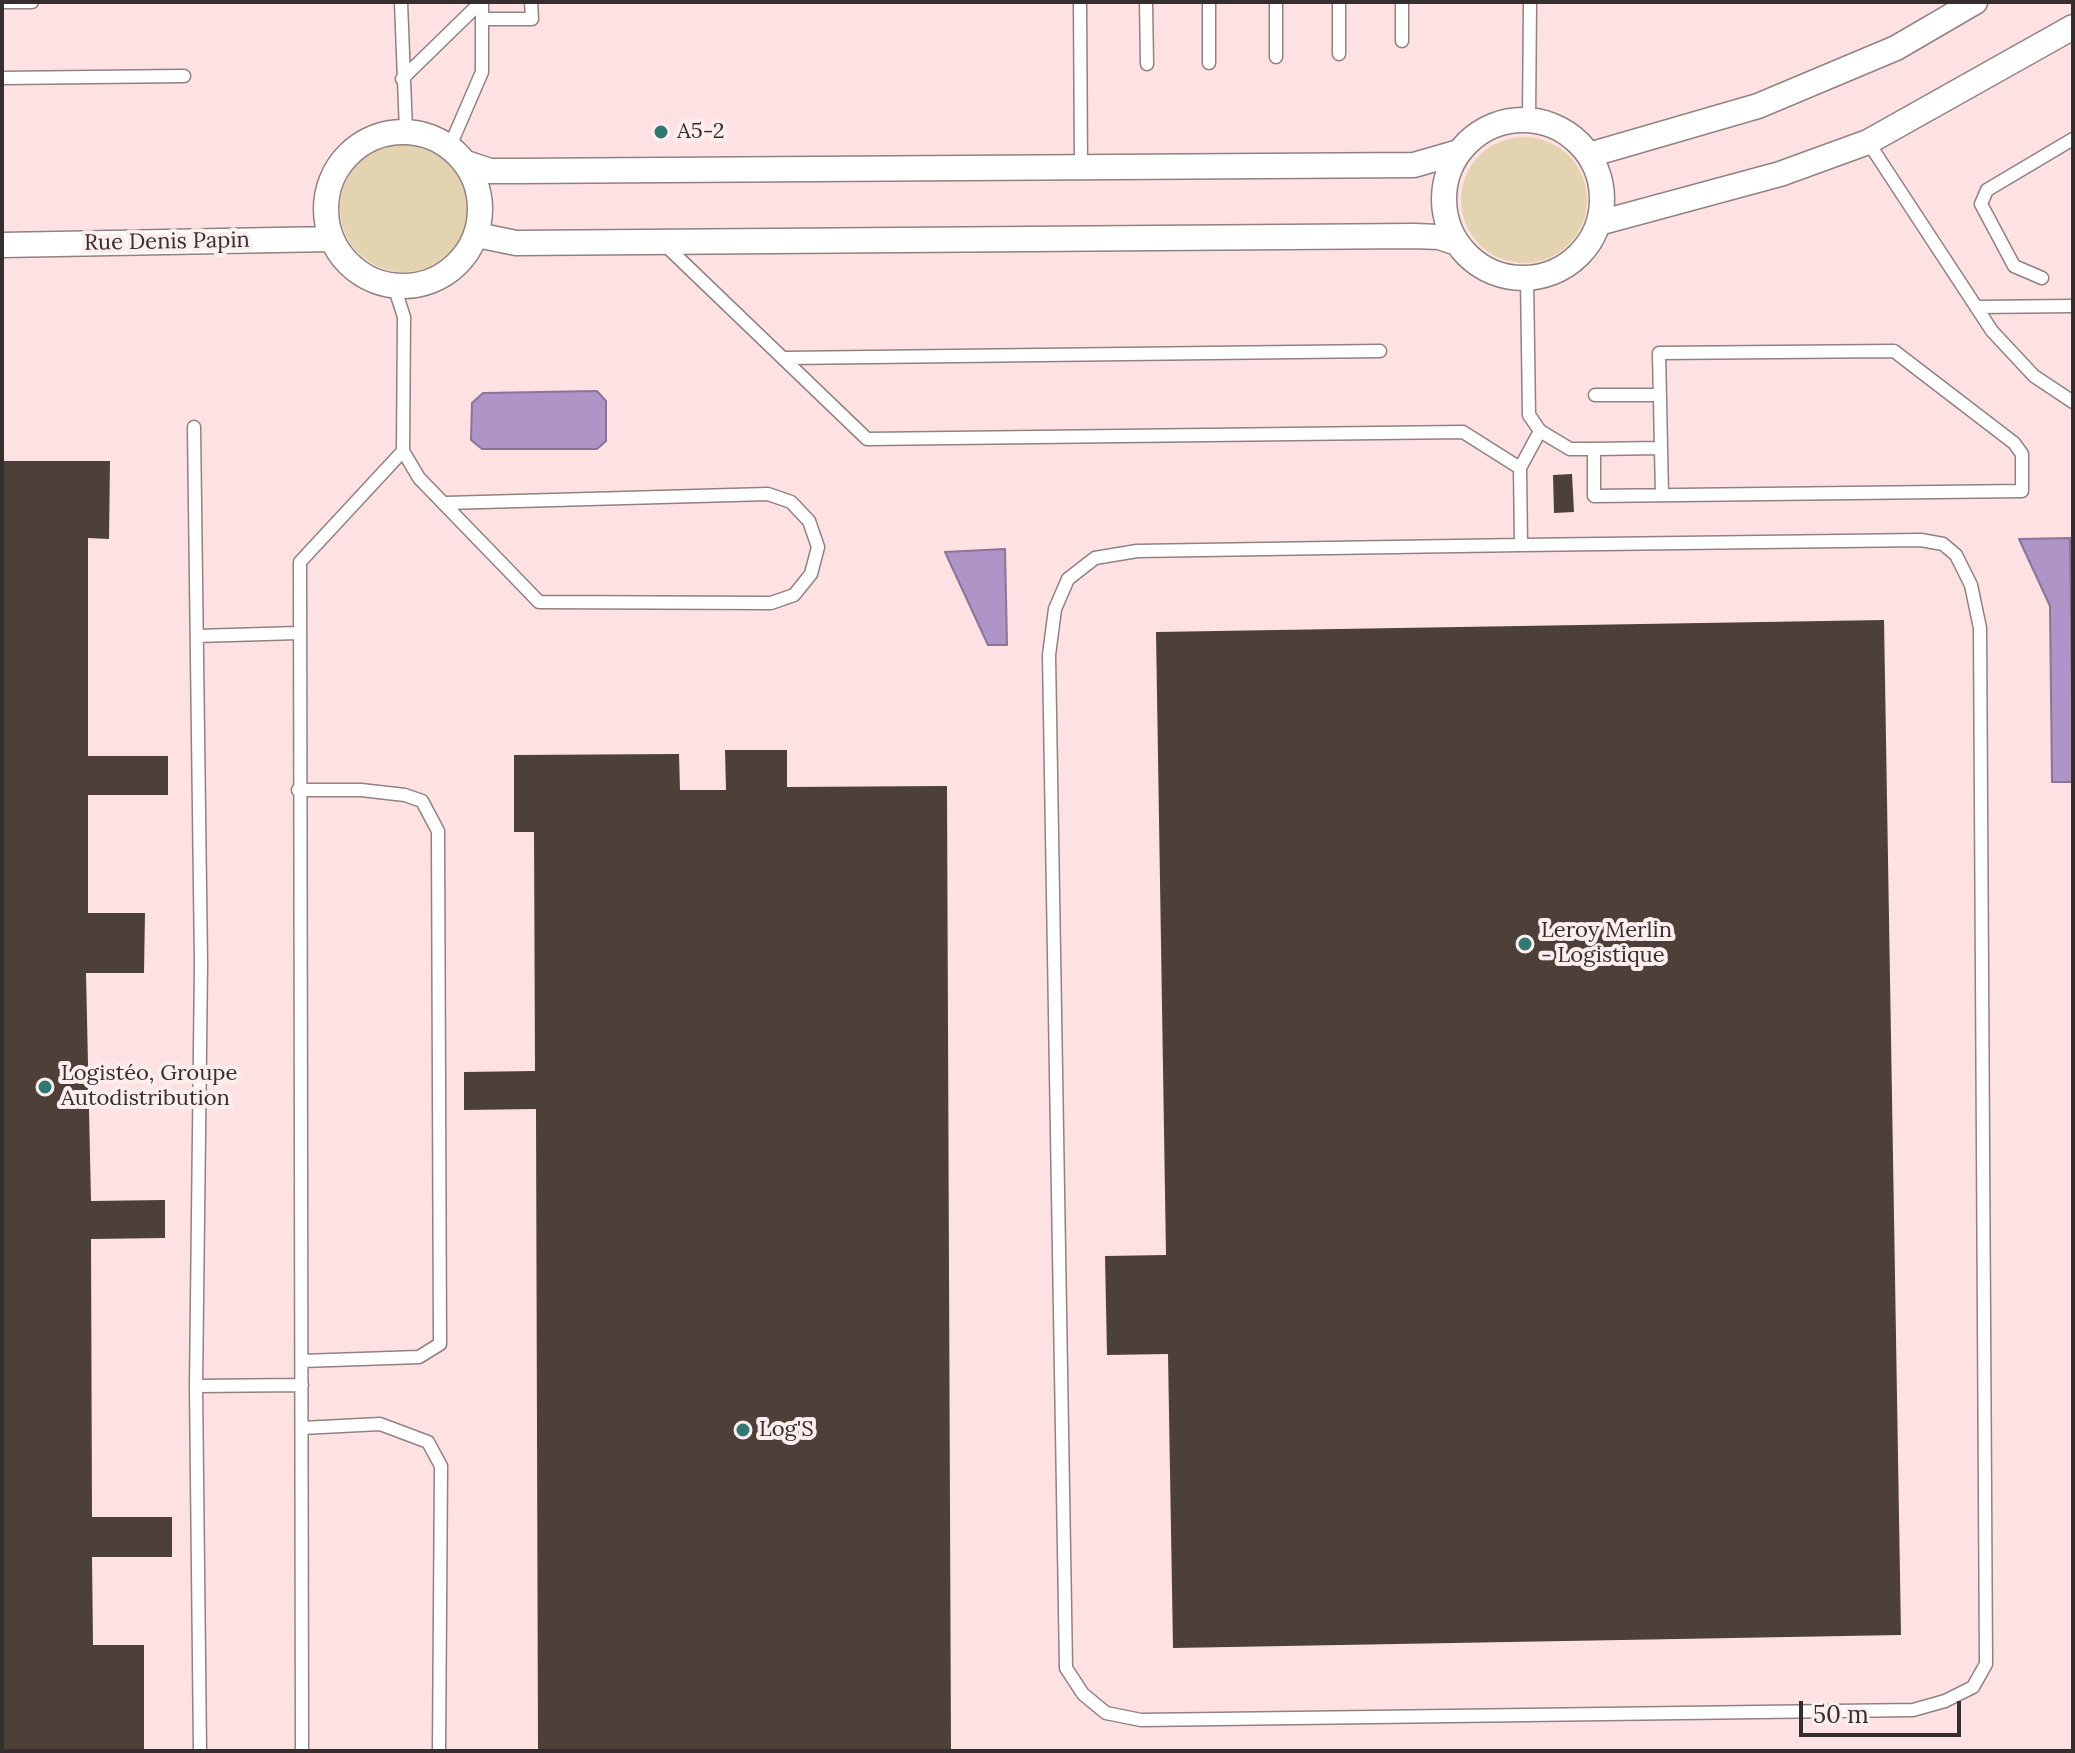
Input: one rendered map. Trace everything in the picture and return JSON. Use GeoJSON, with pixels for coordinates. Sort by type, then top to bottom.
{"type":"FeatureCollection","features":[{"type":"Feature","properties":{"kind":"street"},"geometry":{"type":"LineString","coordinates":[[1589,155],[1758,106],[1896,48],[1975,2]]}},
{"type":"Feature","properties":{"kind":"street"},"geometry":{"type":"LineString","coordinates":[[1599,223],[1780,174],[1868,142],[2073,27]]}},
{"type":"Feature","properties":{"kind":"street"},"geometry":{"type":"LineString","coordinates":[[477,235],[516,243],[1439,237],[1457,243],[1487,270],[1506,277],[1527,278],[1550,274],[1571,262],[1588,245],[1599,223],[1602,200],[1599,176],[1589,155],[1573,138],[1553,126],[1529,120],[1503,123],[1479,133],[1459,152],[1448,173],[1443,197],[1447,221],[1457,243]]}},
{"type":"Feature","properties":{"kind":"street"},"geometry":{"type":"LineString","coordinates":[[458,154],[478,185],[481,210],[477,235],[464,257],[444,275],[420,284],[394,286],[368,278],[346,262],[331,239],[325,214],[328,188],[339,165],[357,146],[380,134],[406,131],[429,135],[458,154],[503,171],[1414,165],[1459,152]]}},
{"type":"Feature","properties":{"kind":"street","name":"Rue Denis Papin"},"geometry":{"type":"LineString","coordinates":[[2,245],[331,239]]}},
{"type":"Feature","properties":{"kind":"lane"},"geometry":{"type":"LineString","coordinates":[[2,2],[32,2]]}},
{"type":"Feature","properties":{"kind":"lane"},"geometry":{"type":"LineString","coordinates":[[401,2],[406,131]]}},
{"type":"Feature","properties":{"kind":"lane"},"geometry":{"type":"LineString","coordinates":[[402,79],[482,2]]}},
{"type":"Feature","properties":{"kind":"lane"},"geometry":{"type":"LineString","coordinates":[[458,154],[482,72],[482,2]]}},
{"type":"Feature","properties":{"kind":"lane"},"geometry":{"type":"LineString","coordinates":[[482,19],[532,19],[531,2]]}},
{"type":"Feature","properties":{"kind":"lane"},"geometry":{"type":"LineString","coordinates":[[1080,2],[1081,169]]}},
{"type":"Feature","properties":{"kind":"lane"},"geometry":{"type":"LineString","coordinates":[[1146,2],[1147,64]]}},
{"type":"Feature","properties":{"kind":"lane"},"geometry":{"type":"LineString","coordinates":[[1209,2],[1209,63]]}},
{"type":"Feature","properties":{"kind":"lane"},"geometry":{"type":"LineString","coordinates":[[1276,2],[1276,57]]}},
{"type":"Feature","properties":{"kind":"lane"},"geometry":{"type":"LineString","coordinates":[[1339,2],[1339,54]]}},
{"type":"Feature","properties":{"kind":"lane"},"geometry":{"type":"LineString","coordinates":[[1402,2],[1402,41]]}},
{"type":"Feature","properties":{"kind":"lane"},"geometry":{"type":"LineString","coordinates":[[1520,2],[1530,23]]}},
{"type":"Feature","properties":{"kind":"lane"},"geometry":{"type":"LineString","coordinates":[[1529,120],[1530,2]]}},
{"type":"Feature","properties":{"kind":"lane"},"geometry":{"type":"LineString","coordinates":[[2,78],[184,76]]}},
{"type":"Feature","properties":{"kind":"lane"},"geometry":{"type":"LineString","coordinates":[[2042,278],[2014,266],[1981,204],[1987,190],[2073,139]]}},
{"type":"Feature","properties":{"kind":"lane"},"geometry":{"type":"LineString","coordinates":[[1868,142],[1992,331],[2034,376],[2073,402]]}},
{"type":"Feature","properties":{"kind":"lane"},"geometry":{"type":"LineString","coordinates":[[660,240],[867,439],[1463,432],[1520,468]]}},
{"type":"Feature","properties":{"kind":"lane"},"geometry":{"type":"LineString","coordinates":[[1527,278],[1529,415],[1540,431],[1570,449],[1661,448]]}},
{"type":"Feature","properties":{"kind":"lane"},"geometry":{"type":"LineString","coordinates":[[394,286],[404,317],[403,451],[419,478],[539,602],[771,603],[794,595],[811,574],[818,547],[809,521],[791,502],[768,494],[446,503]]}},
{"type":"Feature","properties":{"kind":"lane"},"geometry":{"type":"LineString","coordinates":[[1976,307],[2073,306]]}},
{"type":"Feature","properties":{"kind":"lane"},"geometry":{"type":"LineString","coordinates":[[786,358],[1380,351]]}},
{"type":"Feature","properties":{"kind":"lane"},"geometry":{"type":"LineString","coordinates":[[1594,449],[1594,496],[2022,491],[2022,454],[2014,443],[1894,351],[1659,353],[1662,495]]}},
{"type":"Feature","properties":{"kind":"lane"},"geometry":{"type":"LineString","coordinates":[[1595,395],[1660,395]]}},
{"type":"Feature","properties":{"kind":"lane"},"geometry":{"type":"LineString","coordinates":[[194,427],[201,964],[196,1386],[200,1751]]}},
{"type":"Feature","properties":{"kind":"lane"},"geometry":{"type":"LineString","coordinates":[[1521,545],[1520,468],[1540,431]]}},
{"type":"Feature","properties":{"kind":"lane"},"geometry":{"type":"LineString","coordinates":[[302,1751],[300,562],[403,451]]}},
{"type":"Feature","properties":{"kind":"lane"},"geometry":{"type":"LineString","coordinates":[[1921,540],[1943,544],[1956,555],[1971,585],[1980,628],[1986,1664],[1973,1687],[1945,1701],[1913,1710],[1141,1720],[1106,1713],[1083,1694],[1066,1668],[1049,655],[1055,609],[1068,579],[1095,558],[1137,551],[1521,545],[1921,540]]}},
{"type":"Feature","properties":{"kind":"lane"},"geometry":{"type":"LineString","coordinates":[[197,636],[298,633]]}},
{"type":"Feature","properties":{"kind":"lane"},"geometry":{"type":"LineString","coordinates":[[298,790],[361,790],[405,795],[422,801],[438,831],[440,1344],[419,1357],[302,1361]]}},
{"type":"Feature","properties":{"kind":"lane"},"geometry":{"type":"LineString","coordinates":[[196,1386],[302,1385]]}},
{"type":"Feature","properties":{"kind":"lane"},"geometry":{"type":"LineString","coordinates":[[302,1428],[380,1424],[428,1442],[441,1466],[439,1751]]}},
{"type":"Feature","properties":{"kind":"shaded area"},"geometry":{"type":"Polygon","coordinates":[[[2,2],[2073,2],[2073,1751],[2,1751],[2,2]]]}},
{"type":"Feature","properties":{"kind":"shaded area"},"geometry":{"type":"Polygon","coordinates":[[[1524,137],[1548,142],[1569,155],[1582,176],[1587,200],[1582,224],[1569,245],[1548,258],[1524,263],[1500,258],[1479,245],[1466,224],[1461,200],[1466,176],[1479,155],[1500,142],[1524,137]]]}},
{"type":"Feature","properties":{"kind":"shaded area"},"geometry":{"type":"Polygon","coordinates":[[[404,144],[428,149],[449,163],[463,184],[468,208],[463,232],[449,253],[428,267],[404,272],[380,267],[359,253],[345,232],[340,208],[345,184],[359,163],[380,149],[404,144]]]}},
{"type":"Feature","properties":{"kind":"shaded area"},"geometry":{"type":"Polygon","coordinates":[[[597,391],[606,401],[606,441],[597,449],[482,449],[471,440],[472,403],[483,393],[597,391]]]}},
{"type":"Feature","properties":{"kind":"shaded area"},"geometry":{"type":"Polygon","coordinates":[[[2070,538],[2073,782],[2052,782],[2050,606],[2019,539],[2070,538]]]}},
{"type":"Feature","properties":{"kind":"shaded area"},"geometry":{"type":"Polygon","coordinates":[[[1005,549],[1007,645],[988,645],[945,552],[1005,549]]]}},
{"type":"Feature","properties":{"kind":"building","name":"Logistéo, Groupe Autodistribution"},"geometry":{"type":"Polygon","coordinates":[[[2,461],[110,461],[109,539],[88,538],[88,756],[168,756],[168,795],[88,795],[88,913],[145,913],[144,973],[86,973],[91,1201],[165,1200],[165,1238],[91,1239],[92,1517],[172,1517],[172,1557],[92,1557],[93,1645],[144,1645],[144,1751],[2,1751],[2,461]]]}},
{"type":"Feature","properties":{"kind":"building"},"geometry":{"type":"Polygon","coordinates":[[[1572,474],[1574,512],[1554,513],[1553,475],[1572,474]]]}},
{"type":"Feature","properties":{"kind":"building","name":"Leroy Merlin - Logistique"},"geometry":{"type":"Polygon","coordinates":[[[1884,620],[1901,1635],[1173,1648],[1168,1354],[1107,1355],[1105,1256],[1166,1255],[1156,632],[1884,620]]]}},
{"type":"Feature","properties":{"kind":"building","name":"Log'S"},"geometry":{"type":"Polygon","coordinates":[[[725,750],[787,750],[787,787],[947,786],[951,1751],[538,1751],[536,1109],[464,1110],[464,1072],[535,1071],[534,832],[514,832],[514,755],[679,754],[680,790],[726,790],[725,750]]]}},
{"type":"Feature","properties":{"kind":"place","name":"A5-2"},"geometry":{"type":"Point","coordinates":[661,132]}},
{"type":"Feature","properties":{"kind":"place","name":"Leroy Merlin - Logistique"},"geometry":{"type":"Point","coordinates":[1525,944]}},
{"type":"Feature","properties":{"kind":"place","name":"Logistéo, Groupe Autodistribution"},"geometry":{"type":"Point","coordinates":[45,1087]}},
{"type":"Feature","properties":{"kind":"place","name":"Log'S"},"geometry":{"type":"Point","coordinates":[743,1430]}}]}
